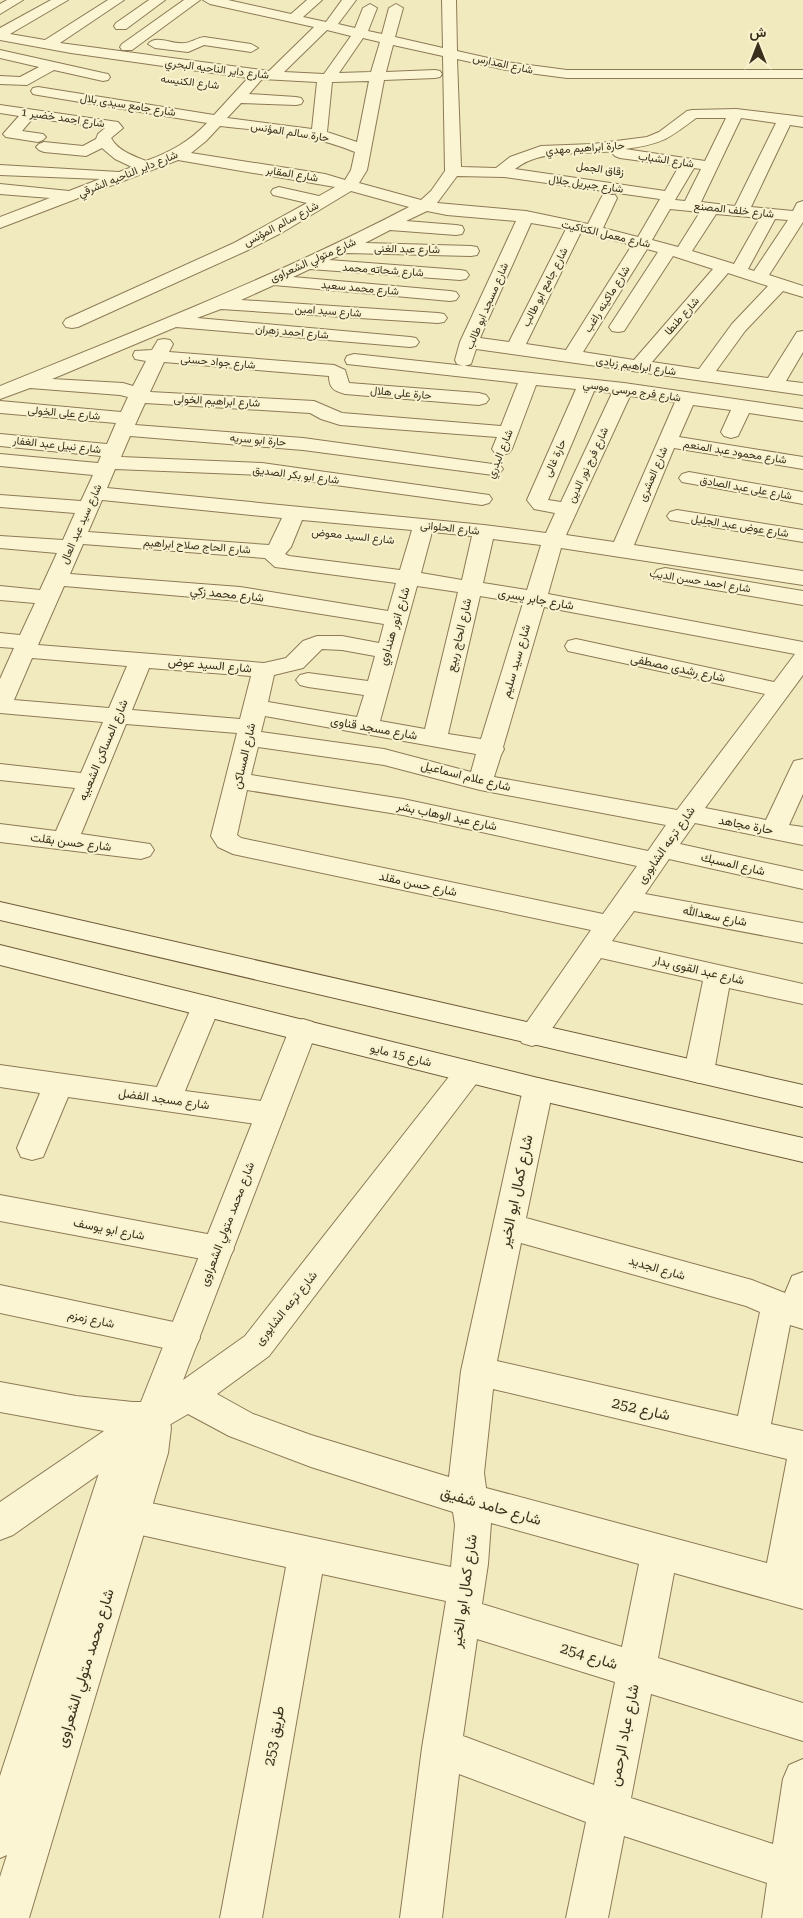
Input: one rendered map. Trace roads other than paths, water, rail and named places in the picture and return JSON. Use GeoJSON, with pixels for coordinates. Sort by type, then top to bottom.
{"type":"FeatureCollection","features":[{"type":"Feature","properties":{"kind":"street"},"geometry":{"type":"LineString","coordinates":[[0,10],[16,0]]}},
{"type":"Feature","properties":{"kind":"street"},"geometry":{"type":"LineString","coordinates":[[121,26],[158,0]]}},
{"type":"Feature","properties":{"kind":"street"},"geometry":{"type":"LineString","coordinates":[[116,55],[193,0]]}},
{"type":"Feature","properties":{"kind":"street","name":"شارع المدارس"},"geometry":{"type":"LineString","coordinates":[[210,0],[233,2],[291,18],[443,51],[519,75],[717,75],[743,85],[773,75],[803,74]]}},
{"type":"Feature","properties":{"kind":"street"},"geometry":{"type":"LineString","coordinates":[[276,27],[315,0]]}},
{"type":"Feature","properties":{"kind":"street","name":"شارع داير الناحيه الشرقي"},"geometry":{"type":"LineString","coordinates":[[0,223],[177,155],[201,138],[228,105],[327,26],[349,0]]}},
{"type":"Feature","properties":{"kind":"street"},"geometry":{"type":"LineString","coordinates":[[435,0],[443,51],[449,74],[454,171],[495,174],[503,172]]}},
{"type":"Feature","properties":{"kind":"street"},"geometry":{"type":"LineString","coordinates":[[443,51],[449,0]]}},
{"type":"Feature","properties":{"kind":"street"},"geometry":{"type":"LineString","coordinates":[[94,1],[114,2]]}},
{"type":"Feature","properties":{"kind":"street"},"geometry":{"type":"LineString","coordinates":[[47,45],[80,27],[114,2]]}},
{"type":"Feature","properties":{"kind":"street"},"geometry":{"type":"LineString","coordinates":[[354,180],[363,150],[377,78],[389,39],[390,5]]}},
{"type":"Feature","properties":{"kind":"street"},"geometry":{"type":"LineString","coordinates":[[320,135],[327,78],[360,33],[370,8]]}},
{"type":"Feature","properties":{"kind":"street"},"geometry":{"type":"LineString","coordinates":[[180,10],[199,13]]}},
{"type":"Feature","properties":{"kind":"street"},"geometry":{"type":"LineString","coordinates":[[0,35],[59,11],[80,27]]}},
{"type":"Feature","properties":{"kind":"street"},"geometry":{"type":"LineString","coordinates":[[157,26],[200,31],[208,25]]}},
{"type":"Feature","properties":{"kind":"street","name":"شارع داير الناحيه البحري"},"geometry":{"type":"LineString","coordinates":[[0,35],[47,45],[265,76],[377,78],[449,74]]}},
{"type":"Feature","properties":{"kind":"street"},"geometry":{"type":"LineString","coordinates":[[223,71],[264,38]]}},
{"type":"Feature","properties":{"kind":"street"},"geometry":{"type":"LineString","coordinates":[[136,41],[168,46],[191,47],[202,41],[251,48]]}},
{"type":"Feature","properties":{"kind":"street"},"geometry":{"type":"LineString","coordinates":[[149,60],[168,46]]}},
{"type":"Feature","properties":{"kind":"street"},"geometry":{"type":"LineString","coordinates":[[3,58],[103,77]]}},
{"type":"Feature","properties":{"kind":"street"},"geometry":{"type":"LineString","coordinates":[[0,80],[22,82],[52,66]]}},
{"type":"Feature","properties":{"kind":"street"},"geometry":{"type":"LineString","coordinates":[[436,120],[449,74]]}},
{"type":"Feature","properties":{"kind":"street"},"geometry":{"type":"LineString","coordinates":[[480,74],[519,75]]}},
{"type":"Feature","properties":{"kind":"street"},"geometry":{"type":"LineString","coordinates":[[717,75],[720,97]]}},
{"type":"Feature","properties":{"kind":"street"},"geometry":{"type":"LineString","coordinates":[[741,211],[780,119],[774,96],[773,75]]}},
{"type":"Feature","properties":{"kind":"street"},"geometry":{"type":"LineString","coordinates":[[691,206],[727,132],[740,114],[743,85]]}},
{"type":"Feature","properties":{"kind":"street"},"geometry":{"type":"LineString","coordinates":[[110,91],[228,105],[295,109]]}},
{"type":"Feature","properties":{"kind":"street","name":"شارع جامع سيدى بلال"},"geometry":{"type":"LineString","coordinates":[[20,103],[72,92],[173,113],[228,105]]}},
{"type":"Feature","properties":{"kind":"street"},"geometry":{"type":"LineString","coordinates":[[0,124],[20,103]]}},
{"type":"Feature","properties":{"kind":"street"},"geometry":{"type":"LineString","coordinates":[[20,103],[11,134],[42,138],[86,151],[104,140]]}},
{"type":"Feature","properties":{"kind":"street","name":"شارع احمد خضير 1"},"geometry":{"type":"LineString","coordinates":[[20,103],[62,118],[115,126],[103,137],[104,140],[116,153],[146,167]]}},
{"type":"Feature","properties":{"kind":"street","name":"حارة سالم المؤنس"},"geometry":{"type":"LineString","coordinates":[[228,105],[342,141],[363,150]]}},
{"type":"Feature","properties":{"kind":"street"},"geometry":{"type":"LineString","coordinates":[[158,125],[173,113]]}},
{"type":"Feature","properties":{"kind":"street","name":"حارة ابراهيم مهدي"},"geometry":{"type":"LineString","coordinates":[[503,172],[512,162],[541,151],[593,149],[651,141],[664,135],[692,114],[740,114],[780,119],[802,113]]}},
{"type":"Feature","properties":{"kind":"street"},"geometry":{"type":"LineString","coordinates":[[42,138],[62,118]]}},
{"type":"Feature","properties":{"kind":"street"},"geometry":{"type":"LineString","coordinates":[[677,125],[727,132]]}},
{"type":"Feature","properties":{"kind":"street"},"geometry":{"type":"LineString","coordinates":[[327,153],[342,141]]}},
{"type":"Feature","properties":{"kind":"street"},"geometry":{"type":"LineString","coordinates":[[651,141],[680,145]]}},
{"type":"Feature","properties":{"kind":"street"},"geometry":{"type":"LineString","coordinates":[[699,148],[718,150]]}},
{"type":"Feature","properties":{"kind":"street","name":"شارع الشباب"},"geometry":{"type":"LineString","coordinates":[[593,149],[710,166]]}},
{"type":"Feature","properties":{"kind":"street","name":"شارع المقابر"},"geometry":{"type":"LineString","coordinates":[[177,155],[307,170],[354,180],[415,199]]}},
{"type":"Feature","properties":{"kind":"street","name":"زقاق الجمل"},"geometry":{"type":"LineString","coordinates":[[520,158],[570,165]]}},
{"type":"Feature","properties":{"kind":"street"},"geometry":{"type":"LineString","coordinates":[[643,242],[688,163]]}},
{"type":"Feature","properties":{"kind":"street"},"geometry":{"type":"LineString","coordinates":[[0,170],[124,175]]}},
{"type":"Feature","properties":{"kind":"street","name":"شارع متولي الشعراوى"},"geometry":{"type":"LineString","coordinates":[[0,376],[252,274],[415,199],[437,194],[454,171]]}},
{"type":"Feature","properties":{"kind":"street","name":"شارع جبريل جلال"},"geometry":{"type":"LineString","coordinates":[[503,172],[667,200]]}},
{"type":"Feature","properties":{"kind":"street"},"geometry":{"type":"LineString","coordinates":[[659,177],[678,180]]}},
{"type":"Feature","properties":{"kind":"street","name":"شارع سالم المؤنس"},"geometry":{"type":"LineString","coordinates":[[72,323],[240,247],[274,220],[295,218],[323,202],[354,180]]}},
{"type":"Feature","properties":{"kind":"street"},"geometry":{"type":"LineString","coordinates":[[0,189],[73,195]]}},
{"type":"Feature","properties":{"kind":"street"},"geometry":{"type":"LineString","coordinates":[[279,192],[323,202]]}},
{"type":"Feature","properties":{"kind":"street"},"geometry":{"type":"LineString","coordinates":[[504,214],[513,197]]}},
{"type":"Feature","properties":{"kind":"street"},"geometry":{"type":"LineString","coordinates":[[594,230],[609,198]]}},
{"type":"Feature","properties":{"kind":"street","name":"شارع متولي الشعراوى"},"geometry":{"type":"LineString","coordinates":[[0,393],[219,303],[343,248],[389,225],[415,199]]}},
{"type":"Feature","properties":{"kind":"street","name":"شارع معمل الكتاكيت"},"geometry":{"type":"LineString","coordinates":[[415,199],[457,212],[526,216],[559,205],[576,226],[676,251],[803,292]]}},
{"type":"Feature","properties":{"kind":"street","name":"شارع خلف المصنع"},"geometry":{"type":"LineString","coordinates":[[667,200],[691,206],[770,214],[802,213]]}},
{"type":"Feature","properties":{"kind":"street"},"geometry":{"type":"LineString","coordinates":[[618,327],[711,208]]}},
{"type":"Feature","properties":{"kind":"street"},"geometry":{"type":"LineString","coordinates":[[389,225],[456,230],[457,212]]}},
{"type":"Feature","properties":{"kind":"street"},"geometry":{"type":"LineString","coordinates":[[759,277],[802,213]]}},
{"type":"Feature","properties":{"kind":"street","name":"شارع طنطا"},"geometry":{"type":"LineString","coordinates":[[639,366],[732,268],[770,214]]}},
{"type":"Feature","properties":{"kind":"street","name":"شارع مسجد ابو طالب"},"geometry":{"type":"LineString","coordinates":[[453,397],[469,342],[526,216]]}},
{"type":"Feature","properties":{"kind":"street"},"geometry":{"type":"LineString","coordinates":[[254,223],[274,220]]}},
{"type":"Feature","properties":{"kind":"street","name":"شارع جامع ابو طالب"},"geometry":{"type":"LineString","coordinates":[[514,348],[576,226]]}},
{"type":"Feature","properties":{"kind":"street","name":"شارع عبد الغنى"},"geometry":{"type":"LineString","coordinates":[[343,248],[463,250],[456,230]]}},
{"type":"Feature","properties":{"kind":"street"},"geometry":{"type":"LineString","coordinates":[[222,241],[240,247]]}},
{"type":"Feature","properties":{"kind":"street","name":"شارع ماكينه راغب"},"geometry":{"type":"LineString","coordinates":[[571,356],[643,242]]}},
{"type":"Feature","properties":{"kind":"street","name":"شارع شحاته محمد"},"geometry":{"type":"LineString","coordinates":[[306,264],[460,275]]}},
{"type":"Feature","properties":{"kind":"street","name":"شارع محمد سعيد"},"geometry":{"type":"LineString","coordinates":[[270,280],[450,296]]}},
{"type":"Feature","properties":{"kind":"street"},"geometry":{"type":"LineString","coordinates":[[704,376],[725,342],[750,312],[780,284]]}},
{"type":"Feature","properties":{"kind":"street","name":"شارع سيد امين"},"geometry":{"type":"LineString","coordinates":[[219,303],[438,318]]}},
{"type":"Feature","properties":{"kind":"street","name":"شارع احمد زهران"},"geometry":{"type":"LineString","coordinates":[[174,322],[410,342]]}},
{"type":"Feature","properties":{"kind":"street"},"geometry":{"type":"LineString","coordinates":[[774,385],[803,336]]}},
{"type":"Feature","properties":{"kind":"street","name":"شارع ابراهيم زبادى"},"geometry":{"type":"LineString","coordinates":[[469,342],[803,389]]}},
{"type":"Feature","properties":{"kind":"street","name":"شارع جواد حسنى"},"geometry":{"type":"LineString","coordinates":[[101,352],[161,350],[336,372]]}},
{"type":"Feature","properties":{"kind":"street","name":"شارع سيد عبد العال"},"geometry":{"type":"LineString","coordinates":[[0,706],[125,424],[161,350]]}},
{"type":"Feature","properties":{"kind":"street","name":"شارع فرج مرسى موسي"},"geometry":{"type":"LineString","coordinates":[[354,360],[624,389],[803,415]]}},
{"type":"Feature","properties":{"kind":"street","name":"حارة على هلال"},"geometry":{"type":"LineString","coordinates":[[336,372],[338,374],[338,384],[345,388],[479,399]]}},
{"type":"Feature","properties":{"kind":"street","name":"شارع البدري"},"geometry":{"type":"LineString","coordinates":[[477,530],[482,498],[530,378]]}},
{"type":"Feature","properties":{"kind":"street","name":"شارع ابراهيم الخولى"},"geometry":{"type":"LineString","coordinates":[[27,382],[123,389],[138,396],[314,407],[340,419],[509,432]]}},
{"type":"Feature","properties":{"kind":"street","name":"حارة غالى"},"geometry":{"type":"LineString","coordinates":[[567,509],[541,505],[537,500],[587,385]]}},
{"type":"Feature","properties":{"kind":"street","name":"شارع فرج نور الدين"},"geometry":{"type":"LineString","coordinates":[[553,540],[624,389]]}},
{"type":"Feature","properties":{"kind":"street"},"geometry":{"type":"LineString","coordinates":[[393,456],[419,394]]}},
{"type":"Feature","properties":{"kind":"street","name":"شارع العشرى"},"geometry":{"type":"LineString","coordinates":[[621,549],[686,398]]}},
{"type":"Feature","properties":{"kind":"street"},"geometry":{"type":"LineString","coordinates":[[731,432],[742,406]]}},
{"type":"Feature","properties":{"kind":"street","name":"شارع على الخولى"},"geometry":{"type":"LineString","coordinates":[[0,407],[125,424]]}},
{"type":"Feature","properties":{"kind":"street","name":"حارة ابو سريه"},"geometry":{"type":"LineString","coordinates":[[125,424],[493,469]]}},
{"type":"Feature","properties":{"kind":"street","name":"شارع نبيل عبد الغفار"},"geometry":{"type":"LineString","coordinates":[[0,440],[109,461]]}},
{"type":"Feature","properties":{"kind":"street","name":"شارع محمود عبد المنعم"},"geometry":{"type":"LineString","coordinates":[[666,442],[803,463]]}},
{"type":"Feature","properties":{"kind":"street"},"geometry":{"type":"LineString","coordinates":[[0,460],[109,461]]}},
{"type":"Feature","properties":{"kind":"street","name":"شارع ابو بكر الصديق"},"geometry":{"type":"LineString","coordinates":[[109,461],[262,469],[482,498]]}},
{"type":"Feature","properties":{"kind":"street","name":"شارع على عبد الصادق"},"geometry":{"type":"LineString","coordinates":[[690,478],[803,498]]}},
{"type":"Feature","properties":{"kind":"street"},"geometry":{"type":"LineString","coordinates":[[0,500],[91,501],[291,520],[280,547],[274,552]]}},
{"type":"Feature","properties":{"kind":"street","name":"شارع عوض عبد الجليل"},"geometry":{"type":"LineString","coordinates":[[677,516],[803,536]]}},
{"type":"Feature","properties":{"kind":"street","name":"شارع السيد معوض"},"geometry":{"type":"LineString","coordinates":[[291,520],[422,534]]}},
{"type":"Feature","properties":{"kind":"street","name":"شارع الحلوانى"},"geometry":{"type":"LineString","coordinates":[[422,534],[477,530],[621,549],[803,578]]}},
{"type":"Feature","properties":{"kind":"street","name":"شارع الحاج ربيع"},"geometry":{"type":"LineString","coordinates":[[435,739],[470,588],[477,530]]}},
{"type":"Feature","properties":{"kind":"street","name":"شارع انور هنداوي"},"geometry":{"type":"LineString","coordinates":[[366,727],[396,618],[422,534]]}},
{"type":"Feature","properties":{"kind":"street","name":"شارع سيد سليم"},"geometry":{"type":"LineString","coordinates":[[480,782],[492,749],[534,598],[553,540]]}},
{"type":"Feature","properties":{"kind":"street","name":"شارع الحاج صلاح ابراهيم"},"geometry":{"type":"LineString","coordinates":[[0,542],[73,542],[274,552]]}},
{"type":"Feature","properties":{"kind":"street","name":"شارع جابر يسرى"},"geometry":{"type":"LineString","coordinates":[[274,552],[275,557],[283,562],[409,578],[534,598],[803,649]]}},
{"type":"Feature","properties":{"kind":"street","name":"شارع احمد حسن الديب"},"geometry":{"type":"LineString","coordinates":[[597,564],[803,598]]}},
{"type":"Feature","properties":{"kind":"street","name":"شارع محمد زكي"},"geometry":{"type":"LineString","coordinates":[[0,593],[52,588],[240,594],[396,618]]}},
{"type":"Feature","properties":{"kind":"street","name":"شارع السيد عوض"},"geometry":{"type":"LineString","coordinates":[[0,640],[26,646],[141,660],[264,670],[286,666],[297,661],[309,647],[319,642],[333,642],[387,652]]}},
{"type":"Feature","properties":{"kind":"street","name":"شارع رشدى مصطفى"},"geometry":{"type":"LineString","coordinates":[[576,646],[789,688]]}},
{"type":"Feature","properties":{"kind":"street","name":"شارع ترعه الشابورى"},"geometry":{"type":"LineString","coordinates":[[532,1034],[686,816],[789,688],[803,659]]}},
{"type":"Feature","properties":{"kind":"street","name":"شارع المساكن الشعبيه"},"geometry":{"type":"LineString","coordinates":[[66,841],[141,660]]}},
{"type":"Feature","properties":{"kind":"street","name":"شارع المساكن"},"geometry":{"type":"LineString","coordinates":[[227,841],[224,836],[239,781],[264,670]]}},
{"type":"Feature","properties":{"kind":"street"},"geometry":{"type":"LineString","coordinates":[[308,680],[376,688]]}},
{"type":"Feature","properties":{"kind":"street"},"geometry":{"type":"LineString","coordinates":[[0,706],[118,716],[252,724]]}},
{"type":"Feature","properties":{"kind":"street","name":"شارع مسجد قناوى"},"geometry":{"type":"LineString","coordinates":[[252,724],[366,727],[492,749]]}},
{"type":"Feature","properties":{"kind":"street","name":"شارع علام اسماعيل"},"geometry":{"type":"LineString","coordinates":[[252,724],[480,782],[686,816]]}},
{"type":"Feature","properties":{"kind":"street"},"geometry":{"type":"LineString","coordinates":[[774,830],[803,767]]}},
{"type":"Feature","properties":{"kind":"street"},"geometry":{"type":"LineString","coordinates":[[0,772],[90,782]]}},
{"type":"Feature","properties":{"kind":"street","name":"شارع عبد الوهاب بشر"},"geometry":{"type":"LineString","coordinates":[[239,781],[403,807],[659,855]]}},
{"type":"Feature","properties":{"kind":"street","name":"حارة مجاهد"},"geometry":{"type":"LineString","coordinates":[[686,816],[803,836]]}},
{"type":"Feature","properties":{"kind":"street","name":"شارع حسن بقلت"},"geometry":{"type":"LineString","coordinates":[[0,833],[141,850]]}},
{"type":"Feature","properties":{"kind":"street","name":"شارع حسن مقلد"},"geometry":{"type":"LineString","coordinates":[[227,841],[233,845],[602,936]]}},
{"type":"Feature","properties":{"kind":"street","name":"شارع المسبك"},"geometry":{"type":"LineString","coordinates":[[659,855],[803,880]]}},
{"type":"Feature","properties":{"kind":"street","name":"شارع سعدالله"},"geometry":{"type":"LineString","coordinates":[[627,900],[803,933]]}},
{"type":"Feature","properties":{"kind":"street"},"geometry":{"type":"LineString","coordinates":[[0,911],[803,1096]]}},
{"type":"Feature","properties":{"kind":"street","name":"شارع عبد القوى بدار"},"geometry":{"type":"LineString","coordinates":[[602,936],[718,974],[803,994]]}},
{"type":"Feature","properties":{"kind":"street","name":"شارع 15 مايو"},"geometry":{"type":"LineString","coordinates":[[2,960],[206,1006],[538,1089],[803,1150]]}},
{"type":"Feature","properties":{"kind":"street"},"geometry":{"type":"LineString","coordinates":[[699,1072],[718,974]]}},
{"type":"Feature","properties":{"kind":"street"},"geometry":{"type":"LineString","coordinates":[[167,1099],[206,1006]]}},
{"type":"Feature","properties":{"kind":"street","name":"شارع محمد متولي الشعراوى"},"geometry":{"type":"LineString","coordinates":[[0,1838],[117,1473],[135,1437],[152,1417],[303,1030]]}},
{"type":"Feature","properties":{"kind":"street","name":"شارع ترعه الشابورى"},"geometry":{"type":"LineString","coordinates":[[0,1523],[152,1417],[188,1396],[257,1346],[469,1072]]}},
{"type":"Feature","properties":{"kind":"street","name":"شارع مسجد الفضل"},"geometry":{"type":"LineString","coordinates":[[0,1076],[270,1114]]}},
{"type":"Feature","properties":{"kind":"street"},"geometry":{"type":"LineString","coordinates":[[32,1148],[58,1084]]}},
{"type":"Feature","properties":{"kind":"street","name":"شارع كمال ابو الخير"},"geometry":{"type":"LineString","coordinates":[[423,1917],[442,1748],[470,1564],[473,1525],[466,1473],[478,1371],[538,1089]]}},
{"type":"Feature","properties":{"kind":"street","name":"شارع ابو يوسف"},"geometry":{"type":"LineString","coordinates":[[0,1208],[218,1249]]}},
{"type":"Feature","properties":{"kind":"street","name":"شارع الجديد"},"geometry":{"type":"LineString","coordinates":[[508,1226],[795,1305]]}},
{"type":"Feature","properties":{"kind":"street","name":"شارع زمزم"},"geometry":{"type":"LineString","coordinates":[[0,1299],[182,1338]]}},
{"type":"Feature","properties":{"kind":"street"},"geometry":{"type":"LineString","coordinates":[[751,1434],[795,1305]]}},
{"type":"Feature","properties":{"kind":"street","name":"شارع 252"},"geometry":{"type":"LineString","coordinates":[[478,1371],[803,1447]]}},
{"type":"Feature","properties":{"kind":"street","name":"شارع حامد شفيق"},"geometry":{"type":"LineString","coordinates":[[188,1396],[241,1424],[311,1451],[469,1500],[792,1588]]}},
{"type":"Feature","properties":{"kind":"street"},"geometry":{"type":"LineString","coordinates":[[0,1397],[102,1416],[121,1418],[152,1417]]}},
{"type":"Feature","properties":{"kind":"street","name":"شارع محمد متولي الشعراوى"},"geometry":{"type":"LineString","coordinates":[[8,1918],[151,1453],[154,1428],[152,1417]]}},
{"type":"Feature","properties":{"kind":"street"},"geometry":{"type":"LineString","coordinates":[[792,1588],[803,1463]]}},
{"type":"Feature","properties":{"kind":"street","name":"شارع 254"},"geometry":{"type":"LineString","coordinates":[[132,1516],[307,1554],[463,1602],[636,1670],[803,1722]]}},
{"type":"Feature","properties":{"kind":"street","name":"شارع عباد الرحمن"},"geometry":{"type":"LineString","coordinates":[[587,1918],[610,1811],[660,1552]]}},
{"type":"Feature","properties":{"kind":"street","name":"طريق 253"},"geometry":{"type":"LineString","coordinates":[[241,1918],[307,1554]]}},
{"type":"Feature","properties":{"kind":"street"},"geometry":{"type":"LineString","coordinates":[[442,1748],[610,1811],[797,1872]]}},
{"type":"Feature","properties":{"kind":"street"},"geometry":{"type":"LineString","coordinates":[[783,1918],[797,1872],[803,1779]]}}]}
